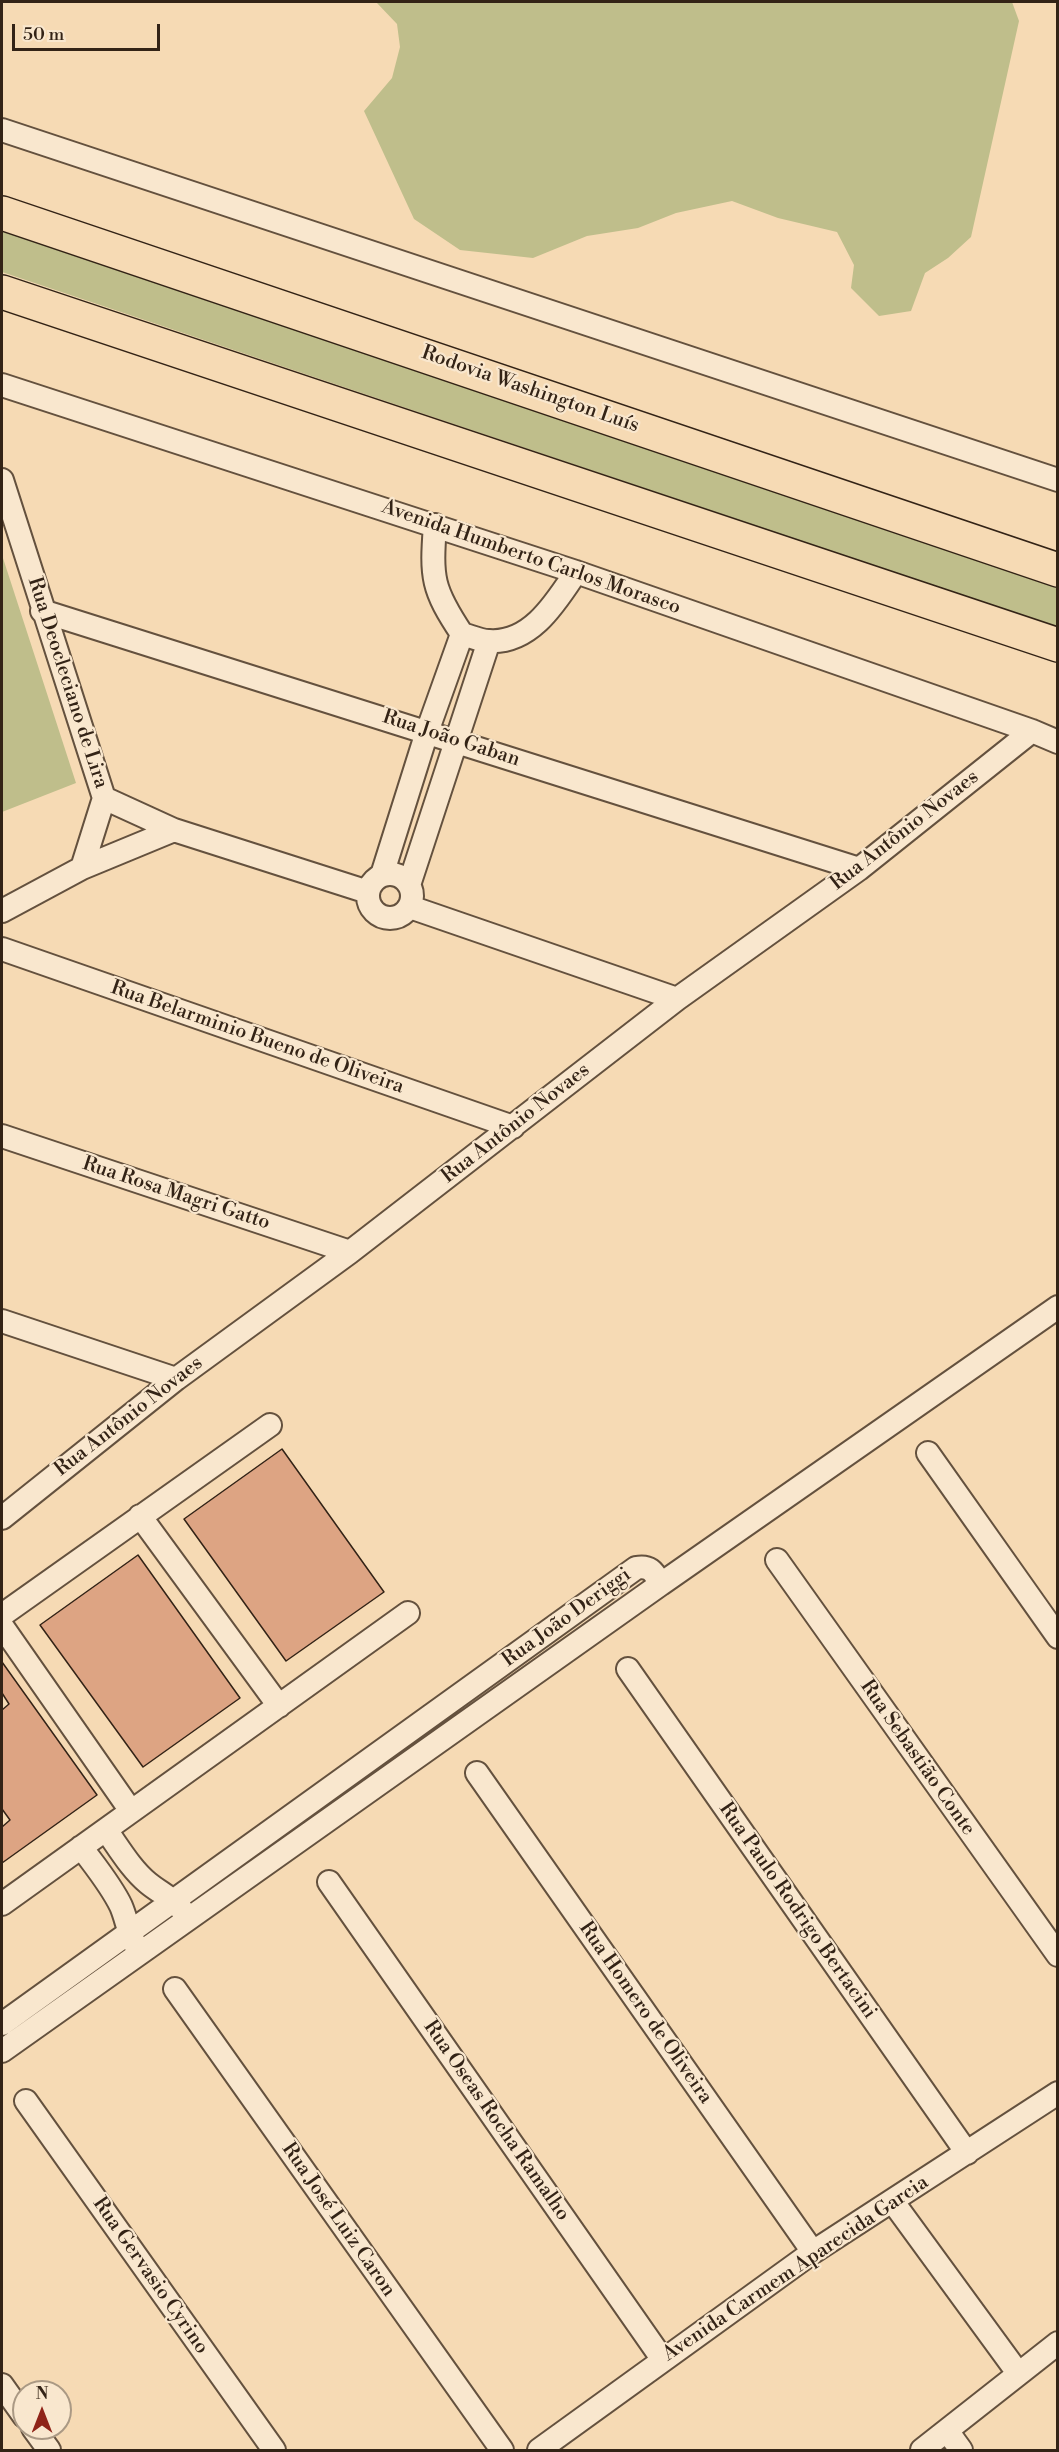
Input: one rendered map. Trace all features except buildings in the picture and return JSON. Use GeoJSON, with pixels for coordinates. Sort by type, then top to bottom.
{"type":"FeatureCollection","features":[{"type":"Feature","properties":{"kind":"highway","name":"Rodovia Washington Luís"},"geometry":{"type":"LineString","coordinates":[[2,213],[1058,570]]}},
{"type":"Feature","properties":{"kind":"highway"},"geometry":{"type":"LineString","coordinates":[[2,292],[1058,645]]}},
{"type":"Feature","properties":{"kind":"street"},"geometry":{"type":"LineString","coordinates":[[2,130],[1058,480]]}},
{"type":"Feature","properties":{"kind":"street","name":"Avenida Humberto Carlos Morasco"},"geometry":{"type":"LineString","coordinates":[[2,385],[576,572],[1032,730],[1058,742]]}},
{"type":"Feature","properties":{"kind":"street","name":"Rua Deocleciano de Lira"},"geometry":{"type":"LineString","coordinates":[[2,480],[42,611],[104,798],[82,868]]}},
{"type":"Feature","properties":{"kind":"street"},"geometry":{"type":"LineString","coordinates":[[435,525],[432,561],[434,580],[442,604],[462,634],[489,641],[515,637],[539,623],[576,572]]}},
{"type":"Feature","properties":{"kind":"street","name":"Rua João Gaban"},"geometry":{"type":"LineString","coordinates":[[42,611],[860,869]]}},
{"type":"Feature","properties":{"kind":"street"},"geometry":{"type":"LineString","coordinates":[[462,634],[375,884],[371,907],[383,917],[398,916],[410,896],[456,741],[489,641]]}},
{"type":"Feature","properties":{"kind":"street","name":"Rua Antônio Novaes"},"geometry":{"type":"LineString","coordinates":[[5,1510],[176,1379],[350,1252],[677,999],[860,869],[1032,730]]}},
{"type":"Feature","properties":{"kind":"street"},"geometry":{"type":"LineString","coordinates":[[104,798],[174,830],[375,884],[398,875],[410,896],[677,999]]}},
{"type":"Feature","properties":{"kind":"street"},"geometry":{"type":"LineString","coordinates":[[2,911],[82,868],[174,830]]}},
{"type":"Feature","properties":{"kind":"street","name":"Rua Belarminio Bueno de Oliveira"},"geometry":{"type":"LineString","coordinates":[[2,950],[513,1127]]}},
{"type":"Feature","properties":{"kind":"street","name":"Rua Rosa Magri Gatto"},"geometry":{"type":"LineString","coordinates":[[2,1136],[350,1252]]}},
{"type":"Feature","properties":{"kind":"street","name":"Rua João Deriggi"},"geometry":{"type":"LineString","coordinates":[[2,2024],[134,1943],[661,1584],[1058,1307]]}},
{"type":"Feature","properties":{"kind":"street"},"geometry":{"type":"LineString","coordinates":[[2,1321],[176,1379]]}},
{"type":"Feature","properties":{"kind":"street"},"geometry":{"type":"LineString","coordinates":[[2,1615],[270,1425]]}},
{"type":"Feature","properties":{"kind":"street"},"geometry":{"type":"LineString","coordinates":[[928,1453],[1058,1637]]}},
{"type":"Feature","properties":{"kind":"street"},"geometry":{"type":"LineString","coordinates":[[140,1516],[279,1706]]}},
{"type":"Feature","properties":{"kind":"street","name":"Rua Sebastião Conte"},"geometry":{"type":"LineString","coordinates":[[777,1560],[1058,1955]]}},
{"type":"Feature","properties":{"kind":"street"},"geometry":{"type":"LineString","coordinates":[[2,1904],[408,1613]]}},
{"type":"Feature","properties":{"kind":"street"},"geometry":{"type":"LineString","coordinates":[[2,1626],[131,1811]]}},
{"type":"Feature","properties":{"kind":"street","name":"Rua Paulo Rodrigo Bertacini"},"geometry":{"type":"LineString","coordinates":[[628,1669],[967,2153]]}},
{"type":"Feature","properties":{"kind":"street","name":"Rua Homero de Oliveira"},"geometry":{"type":"LineString","coordinates":[[477,1773],[813,2252]]}},
{"type":"Feature","properties":{"kind":"street"},"geometry":{"type":"LineString","coordinates":[[106,1830],[149,1885],[182,1910]]}},
{"type":"Feature","properties":{"kind":"street"},"geometry":{"type":"LineString","coordinates":[[81,1847],[114,1893],[134,1943]]}},
{"type":"Feature","properties":{"kind":"street","name":"Rua Oseas Rocha Ramalho"},"geometry":{"type":"LineString","coordinates":[[328,1882],[663,2360]]}},
{"type":"Feature","properties":{"kind":"street","name":"Rua João Deriggi"},"geometry":{"type":"LineString","coordinates":[[2,2051],[134,1943]]}},
{"type":"Feature","properties":{"kind":"street","name":"Rua José Luiz Caron"},"geometry":{"type":"LineString","coordinates":[[175,1989],[502,2451]]}},
{"type":"Feature","properties":{"kind":"street","name":"Avenida Carmem Aparecida Garcia"},"geometry":{"type":"LineString","coordinates":[[539,2451],[813,2252],[1058,2093]]}},
{"type":"Feature","properties":{"kind":"street","name":"Rua Gervasio Cyrino"},"geometry":{"type":"LineString","coordinates":[[26,2101],[274,2451]]}},
{"type":"Feature","properties":{"kind":"street"},"geometry":{"type":"LineString","coordinates":[[893,2202],[1018,2373]]}},
{"type":"Feature","properties":{"kind":"street"},"geometry":{"type":"LineString","coordinates":[[922,2451],[1058,2343]]}},
{"type":"Feature","properties":{"kind":"street"},"geometry":{"type":"LineString","coordinates":[[2,2385],[12,2399]]}},
{"type":"Feature","properties":{"kind":"street"},"geometry":{"type":"LineString","coordinates":[[948,2432],[961,2451]]}},
{"type":"Feature","properties":{"kind":"shaded area"},"geometry":{"type":"Polygon","coordinates":[[[376,2],[1012,2],[1019,21],[971,237],[948,258],[925,273],[911,311],[879,316],[851,288],[854,265],[837,232],[778,218],[732,201],[676,213],[638,228],[587,236],[533,258],[460,250],[414,219],[364,111],[392,78],[400,47],[397,24],[376,2]]]}},
{"type":"Feature","properties":{"kind":"shaded area"},"geometry":{"type":"Polygon","coordinates":[[[2,224],[1057,580],[1057,627],[2,272],[2,224]]]}},
{"type":"Feature","properties":{"kind":"shaded area"},"geometry":{"type":"Polygon","coordinates":[[[2,555],[76,783],[2,812],[2,555]]]}}]}
